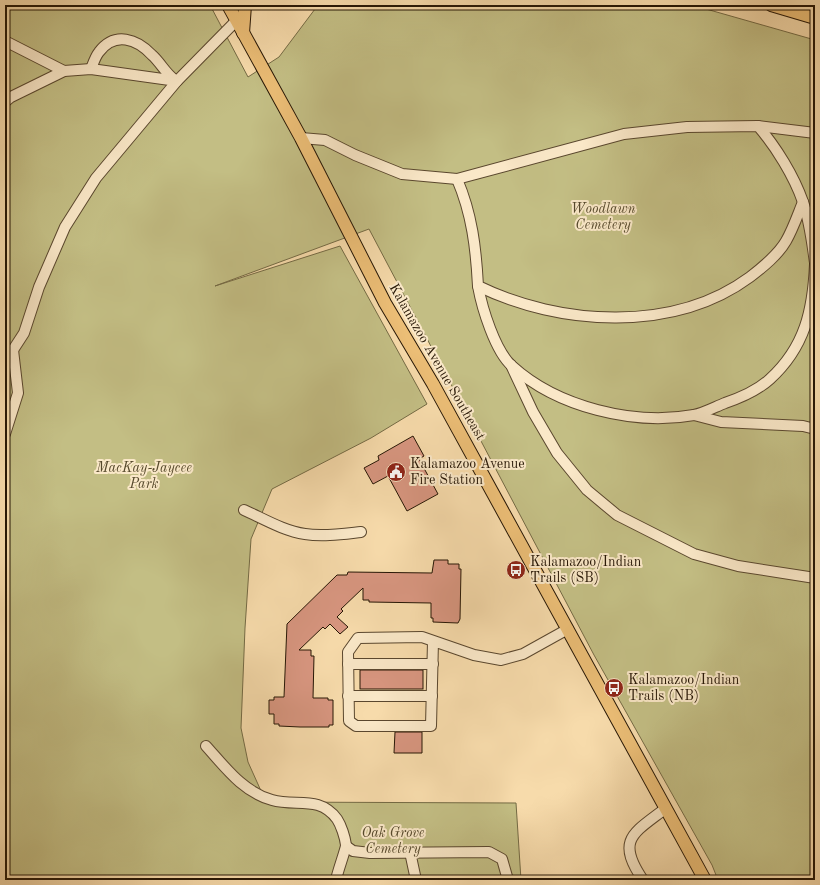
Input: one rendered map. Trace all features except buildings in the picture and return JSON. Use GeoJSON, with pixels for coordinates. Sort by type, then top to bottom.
{"type":"FeatureCollection","features":[{"type":"Feature","properties":{"kind":"main road","name":"Kalamazoo Avenue Southeast"},"geometry":{"type":"LineString","coordinates":[[228,5],[301,138],[385,303],[433,384],[705,880]]}},
{"type":"Feature","properties":{"kind":"main road"},"geometry":{"type":"LineString","coordinates":[[243,34],[245,5]]}},
{"type":"Feature","properties":{"kind":"main road"},"geometry":{"type":"LineString","coordinates":[[771,5],[815,18]]}},
{"type":"Feature","properties":{"kind":"lane"},"geometry":{"type":"LineString","coordinates":[[5,434],[18,393],[9,353],[24,333],[39,288],[65,227],[96,178],[177,81],[236,21]]}},
{"type":"Feature","properties":{"kind":"lane"},"geometry":{"type":"LineString","coordinates":[[91,69],[99,52],[115,40],[126,38],[136,42],[153,55],[166,74],[177,81]]}},
{"type":"Feature","properties":{"kind":"lane"},"geometry":{"type":"LineString","coordinates":[[5,41],[64,71]]}},
{"type":"Feature","properties":{"kind":"lane"},"geometry":{"type":"LineString","coordinates":[[5,102],[11,97],[64,71],[91,69],[177,81]]}},
{"type":"Feature","properties":{"kind":"lane"},"geometry":{"type":"LineString","coordinates":[[301,138],[325,140],[354,155],[402,174],[456,179],[624,134],[687,127],[758,126],[815,132]]}},
{"type":"Feature","properties":{"kind":"lane"},"geometry":{"type":"LineString","coordinates":[[511,365],[552,393],[595,410],[634,416],[665,417],[694,415],[740,398],[770,380],[790,357],[808,321],[815,291],[815,264],[811,231],[803,202],[776,151],[758,126]]}},
{"type":"Feature","properties":{"kind":"lane"},"geometry":{"type":"LineString","coordinates":[[456,179],[471,219],[476,249],[478,286],[483,311],[533,412],[557,453],[587,490],[617,515],[694,554],[738,566],[815,578]]}},
{"type":"Feature","properties":{"kind":"lane"},"geometry":{"type":"LineString","coordinates":[[478,286],[524,305],[548,311],[594,317],[634,317],[680,310],[708,301],[737,287],[763,267],[786,241],[803,202]]}},
{"type":"Feature","properties":{"kind":"lane"},"geometry":{"type":"LineString","coordinates":[[694,415],[721,422],[804,426],[815,429]]}},
{"type":"Feature","properties":{"kind":"lane"},"geometry":{"type":"LineString","coordinates":[[244,510],[283,528],[305,534],[362,532]]}},
{"type":"Feature","properties":{"kind":"lane"},"geometry":{"type":"LineString","coordinates":[[433,641],[432,726],[356,726],[349,722],[348,652],[358,638],[422,637],[433,641],[474,656],[501,660],[523,654],[568,629]]}},
{"type":"Feature","properties":{"kind":"lane"},"geometry":{"type":"LineString","coordinates":[[348,664],[433,664]]}},
{"type":"Feature","properties":{"kind":"lane"},"geometry":{"type":"LineString","coordinates":[[348,696],[432,696]]}},
{"type":"Feature","properties":{"kind":"lane"},"geometry":{"type":"LineString","coordinates":[[206,746],[243,786],[272,800],[321,805],[330,811],[340,824],[346,846],[338,866],[336,880]]}},
{"type":"Feature","properties":{"kind":"lane"},"geometry":{"type":"LineString","coordinates":[[642,880],[632,865],[629,855],[629,841],[637,830],[666,808]]}},
{"type":"Feature","properties":{"kind":"lane"},"geometry":{"type":"LineString","coordinates":[[346,846],[353,851],[370,853],[489,852],[502,859],[508,880]]}},
{"type":"Feature","properties":{"kind":"lane"},"geometry":{"type":"LineString","coordinates":[[410,852],[416,880]]}},
{"type":"Feature","properties":{"kind":"green space"},"geometry":{"type":"Polygon","coordinates":[[[5,5],[210,5],[248,77],[279,57],[318,5],[692,5],[815,40],[815,880],[718,880],[712,865],[594,655],[369,229],[215,286],[340,246],[427,404],[371,438],[272,489],[251,539],[245,628],[241,728],[248,762],[266,802],[516,803],[521,880],[5,880],[5,5]]]}},
{"type":"Feature","properties":{"kind":"place","name":"Kalamazoo Avenue Fire Station"},"geometry":{"type":"Point","coordinates":[396,472]}},
{"type":"Feature","properties":{"kind":"place","name":"Kalamazoo/Indian Trails (SB)"},"geometry":{"type":"Point","coordinates":[516,570]}},
{"type":"Feature","properties":{"kind":"place","name":"Kalamazoo/Indian Trails (NB)"},"geometry":{"type":"Point","coordinates":[614,688]}},
{"type":"Feature","properties":{"kind":"park label","name":"Woodlawn Cemetery"},"geometry":{"type":"Point","coordinates":[603,218]}},
{"type":"Feature","properties":{"kind":"park label","name":"MacKay-Jaycee Park"},"geometry":{"type":"Point","coordinates":[144,476]}},
{"type":"Feature","properties":{"kind":"park label","name":"Oak Grove Cemetery"},"geometry":{"type":"Point","coordinates":[393,842]}}]}
